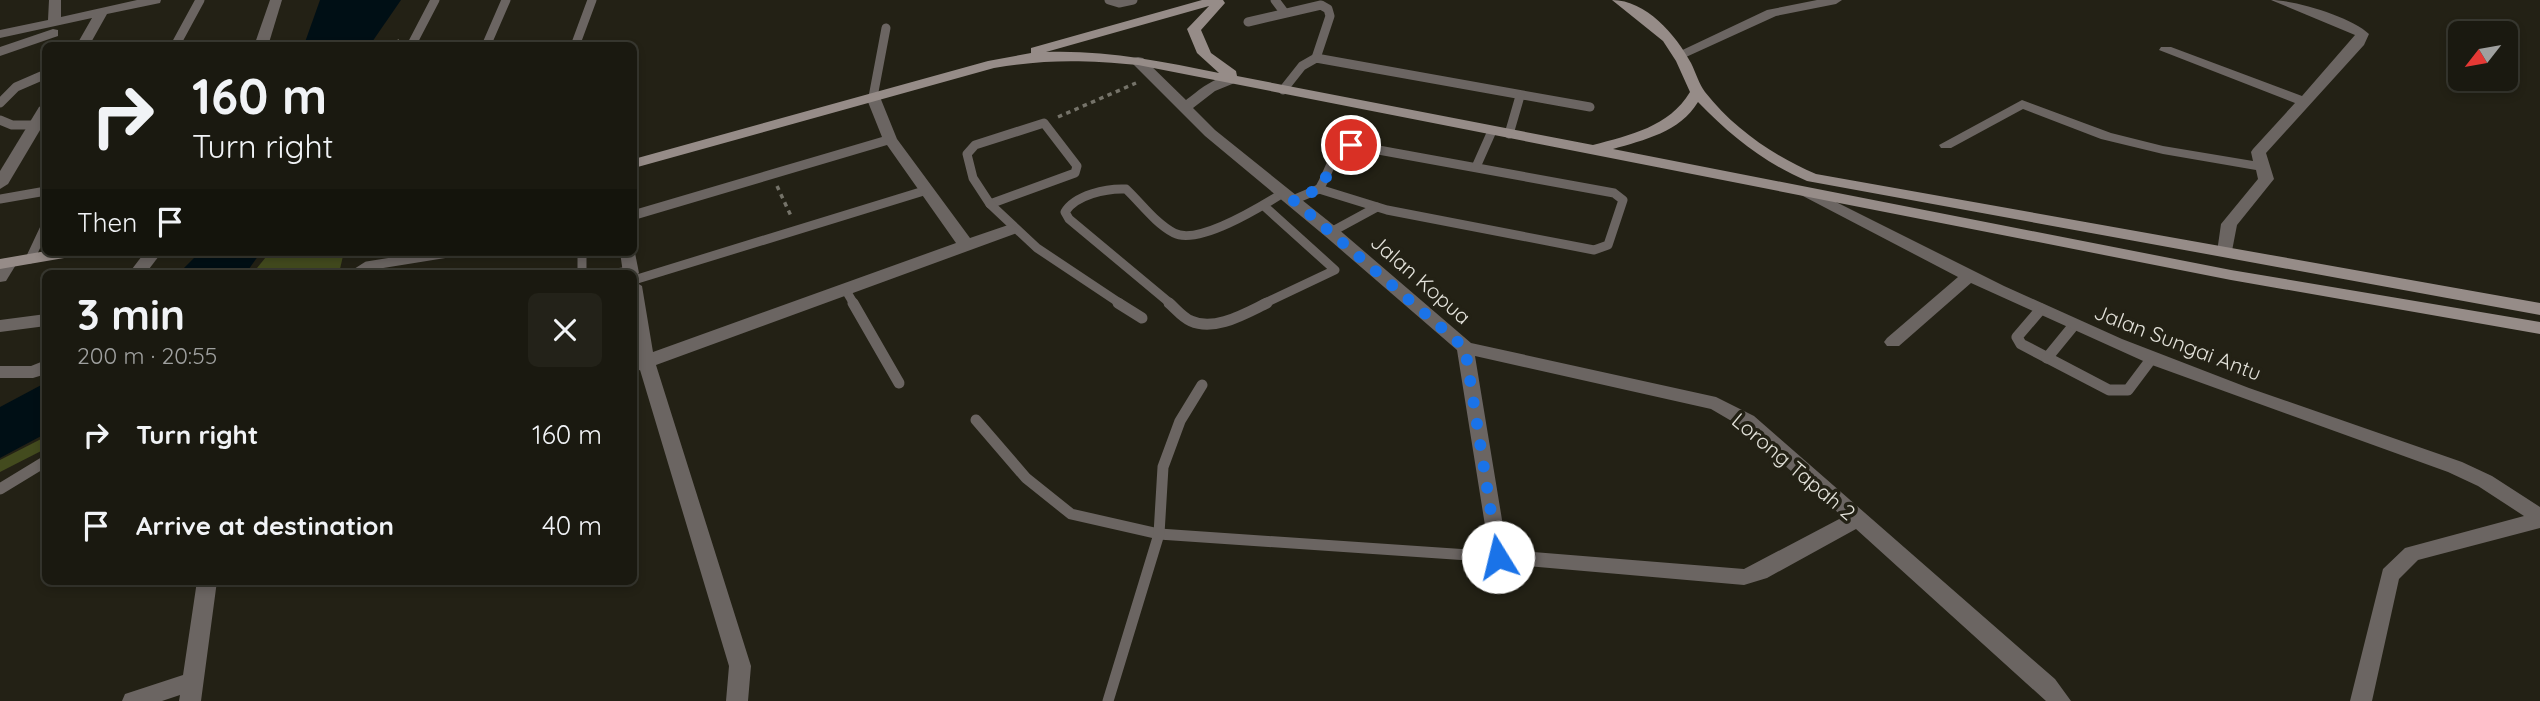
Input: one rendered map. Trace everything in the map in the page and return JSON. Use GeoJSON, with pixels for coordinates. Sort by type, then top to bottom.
{"type":"FeatureCollection","features":[{"type":"Feature","properties":{"kind":"main road"},"geometry":{"type":"LineString","coordinates":[[637,163],[1216,0]]}},
{"type":"Feature","properties":{"kind":"main road"},"geometry":{"type":"LineString","coordinates":[[1223,0],[1200,20],[1194,29],[1195,37],[1213,64],[1239,81]]}},
{"type":"Feature","properties":{"kind":"main road"},"geometry":{"type":"LineString","coordinates":[[1618,0],[1661,28],[1681,54],[1697,92],[1758,152],[1779,165],[1812,178],[2540,309]]}},
{"type":"Feature","properties":{"kind":"main road"},"geometry":{"type":"LineString","coordinates":[[993,64],[1066,55],[1138,61],[2231,275],[2540,328]]}},
{"type":"Feature","properties":{"kind":"main road"},"geometry":{"type":"LineString","coordinates":[[1592,150],[1663,127],[1691,106],[1697,92]]}},
{"type":"Feature","properties":{"kind":"main road"},"geometry":{"type":"LineString","coordinates":[[3,268],[47,256]]}},
{"type":"Feature","properties":{"kind":"street"},"geometry":{"type":"LineString","coordinates":[[54,22],[55,0]]}},
{"type":"Feature","properties":{"kind":"street"},"geometry":{"type":"LineString","coordinates":[[0,52],[155,0]]}},
{"type":"Feature","properties":{"kind":"street"},"geometry":{"type":"LineString","coordinates":[[262,42],[276,0]]}},
{"type":"Feature","properties":{"kind":"street"},"geometry":{"type":"LineString","coordinates":[[1681,54],[1772,13],[1836,0]]}},
{"type":"Feature","properties":{"kind":"street"},"geometry":{"type":"LineString","coordinates":[[2225,252],[2229,223],[2266,179],[2258,152],[2359,42],[2362,34],[2353,28],[2277,0]]}},
{"type":"Feature","properties":{"kind":"street"},"geometry":{"type":"LineString","coordinates":[[0,34],[54,22],[99,18]]}},
{"type":"Feature","properties":{"kind":"street"},"geometry":{"type":"LineString","coordinates":[[84,42],[99,18]]}},
{"type":"Feature","properties":{"kind":"street"},"geometry":{"type":"LineString","coordinates":[[2166,50],[2302,102]]}},
{"type":"Feature","properties":{"kind":"street","name":"Jalan Kopua"},"geometry":{"type":"LineString","coordinates":[[1138,61],[1210,133],[1331,232],[1465,348],[1498,557]]}},
{"type":"Feature","properties":{"kind":"street"},"geometry":{"type":"LineString","coordinates":[[1185,108],[1210,88],[1239,81]]}},
{"type":"Feature","properties":{"kind":"street"},"geometry":{"type":"LineString","coordinates":[[873,97],[890,139],[966,245]]}},
{"type":"Feature","properties":{"kind":"street"},"geometry":{"type":"LineString","coordinates":[[1946,145],[2022,104],[2106,136],[2151,148],[2262,167]]}},
{"type":"Feature","properties":{"kind":"street"},"geometry":{"type":"LineString","coordinates":[[2,176],[42,114]]}},
{"type":"Feature","properties":{"kind":"street"},"geometry":{"type":"LineString","coordinates":[[637,214],[890,139]]}},
{"type":"Feature","properties":{"kind":"street","name":"Jalan Sungai Antu"},"geometry":{"type":"LineString","coordinates":[[1806,192],[1968,277],[2074,325],[2152,358],[2455,467],[2485,481],[2540,519]]}},
{"type":"Feature","properties":{"kind":"street"},"geometry":{"type":"LineString","coordinates":[[640,363],[1011,229]]}},
{"type":"Feature","properties":{"kind":"street"},"geometry":{"type":"LineString","coordinates":[[139,270],[151,256]]}},
{"type":"Feature","properties":{"kind":"street"},"geometry":{"type":"LineString","coordinates":[[1893,342],[1968,277]]}},
{"type":"Feature","properties":{"kind":"street"},"geometry":{"type":"LineString","coordinates":[[0,326],[42,321]]}},
{"type":"Feature","properties":{"kind":"street"},"geometry":{"type":"LineString","coordinates":[[637,340],[640,363],[740,666],[737,701]]}},
{"type":"Feature","properties":{"kind":"street","name":"Lorong Tapah 2"},"geometry":{"type":"LineString","coordinates":[[1465,348],[1716,404],[1747,421],[2047,686],[2060,701]]}},
{"type":"Feature","properties":{"kind":"street"},"geometry":{"type":"LineString","coordinates":[[0,372],[33,372],[42,368]]}},
{"type":"Feature","properties":{"kind":"street"},"geometry":{"type":"LineString","coordinates":[[1498,557],[1744,577],[1760,572],[1856,519]]}},
{"type":"Feature","properties":{"kind":"street"},"geometry":{"type":"LineString","coordinates":[[2361,701],[2390,575],[2412,554],[2540,519]]}},
{"type":"Feature","properties":{"kind":"street"},"geometry":{"type":"LineString","coordinates":[[133,701],[191,691],[206,585]]}},
{"type":"Feature","properties":{"kind":"lane"},"geometry":{"type":"LineString","coordinates":[[176,42],[200,0]]}},
{"type":"Feature","properties":{"kind":"lane"},"geometry":{"type":"LineString","coordinates":[[413,42],[434,1],[445,0]]}},
{"type":"Feature","properties":{"kind":"lane"},"geometry":{"type":"LineString","coordinates":[[488,42],[506,0]]}},
{"type":"Feature","properties":{"kind":"lane"},"geometry":{"type":"LineString","coordinates":[[576,42],[592,0]]}},
{"type":"Feature","properties":{"kind":"lane"},"geometry":{"type":"LineString","coordinates":[[1109,0],[1119,3],[1133,0]]}},
{"type":"Feature","properties":{"kind":"lane"},"geometry":{"type":"LineString","coordinates":[[1275,0],[1284,12]]}},
{"type":"Feature","properties":{"kind":"lane"},"geometry":{"type":"LineString","coordinates":[[1248,22],[1317,4],[1328,9],[1330,16],[1316,58]]}},
{"type":"Feature","properties":{"kind":"lane"},"geometry":{"type":"LineString","coordinates":[[873,97],[886,28]]}},
{"type":"Feature","properties":{"kind":"lane"},"geometry":{"type":"LineString","coordinates":[[1283,90],[1302,66],[1316,58],[1590,107]]}},
{"type":"Feature","properties":{"kind":"lane"},"geometry":{"type":"LineString","coordinates":[[0,103],[16,87],[42,76]]}},
{"type":"Feature","properties":{"kind":"lane"},"geometry":{"type":"LineString","coordinates":[[1508,134],[1520,96]]}},
{"type":"Feature","properties":{"kind":"lane"},"geometry":{"type":"LineString","coordinates":[[0,120],[12,125],[35,125]]}},
{"type":"Feature","properties":{"kind":"lane"},"geometry":{"type":"LineString","coordinates":[[989,204],[1075,173],[1077,166],[1044,123],[975,145],[967,154],[967,166],[989,204],[1011,229],[1142,318]]}},
{"type":"Feature","properties":{"kind":"lane"},"geometry":{"type":"LineString","coordinates":[[1476,167],[1492,131]]}},
{"type":"Feature","properties":{"kind":"lane"},"geometry":{"type":"LineString","coordinates":[[1264,206],[1335,270],[1241,315],[1203,324],[1191,321],[1069,219],[1065,212],[1069,205],[1098,192],[1126,189],[1168,228],[1178,235],[1190,235],[1203,233],[1264,206],[1288,197],[1319,189],[1377,207],[1594,250],[1608,245],[1623,200],[1619,196],[1476,167],[1351,145],[1341,147],[1334,154],[1319,189]]}},
{"type":"Feature","properties":{"kind":"lane"},"geometry":{"type":"LineString","coordinates":[[637,275],[798,230],[927,190]]}},
{"type":"Feature","properties":{"kind":"lane"},"geometry":{"type":"LineString","coordinates":[[0,200],[42,192]]}},
{"type":"Feature","properties":{"kind":"lane"},"geometry":{"type":"LineString","coordinates":[[1331,232],[1377,207]]}},
{"type":"Feature","properties":{"kind":"lane"},"geometry":{"type":"LineString","coordinates":[[30,259],[42,234]]}},
{"type":"Feature","properties":{"kind":"lane"},"geometry":{"type":"LineString","coordinates":[[362,270],[431,256]]}},
{"type":"Feature","properties":{"kind":"lane"},"geometry":{"type":"LineString","coordinates":[[845,289],[899,383]]}},
{"type":"Feature","properties":{"kind":"lane"},"geometry":{"type":"LineString","coordinates":[[2040,309],[2017,337],[2021,344],[2109,390],[2128,390],[2152,358]]}},
{"type":"Feature","properties":{"kind":"lane"},"geometry":{"type":"LineString","coordinates":[[2047,358],[2074,325]]}},
{"type":"Feature","properties":{"kind":"lane"},"geometry":{"type":"LineString","coordinates":[[1108,701],[1159,534],[1163,467],[1180,421],[1202,385]]}},
{"type":"Feature","properties":{"kind":"lane"},"geometry":{"type":"LineString","coordinates":[[976,420],[1026,478],[1071,514],[1159,534],[1498,557]]}},
{"type":"Feature","properties":{"kind":"lane"},"geometry":{"type":"LineString","coordinates":[[0,489],[42,463]]}},
{"type":"Feature","properties":{"kind":"path"},"geometry":{"type":"LineString","coordinates":[[1044,123],[1155,76]]}},
{"type":"Feature","properties":{"kind":"path"},"geometry":{"type":"LineString","coordinates":[[771,174],[798,230]]}},
{"type":"Feature","properties":{"kind":"green space"},"geometry":{"type":"Polygon","coordinates":[[[267,256],[343,256],[340,270],[255,270],[267,256]]]}},
{"type":"Feature","properties":{"kind":"green space"},"geometry":{"type":"Polygon","coordinates":[[[42,439],[42,451],[0,472],[0,460],[42,439]]]}},
{"type":"Feature","properties":{"kind":"shaded area"},"geometry":{"type":"Polygon","coordinates":[[[320,0],[401,0],[372,42],[305,42],[320,0]]]}},
{"type":"Feature","properties":{"kind":"shaded area"},"geometry":{"type":"Polygon","coordinates":[[[196,256],[258,256],[248,270],[182,270],[196,256]]]}},
{"type":"Feature","properties":{"kind":"shaded area"},"geometry":{"type":"Polygon","coordinates":[[[42,385],[42,436],[0,458],[0,407],[42,385]]]}},
{"type":"Feature","properties":{"kind":"route"},"geometry":{"type":"LineString","coordinates":[[1351,145],[1341,147],[1334,154],[1319,189],[1293,200],[1465,348],[1498,557]]}}]}
